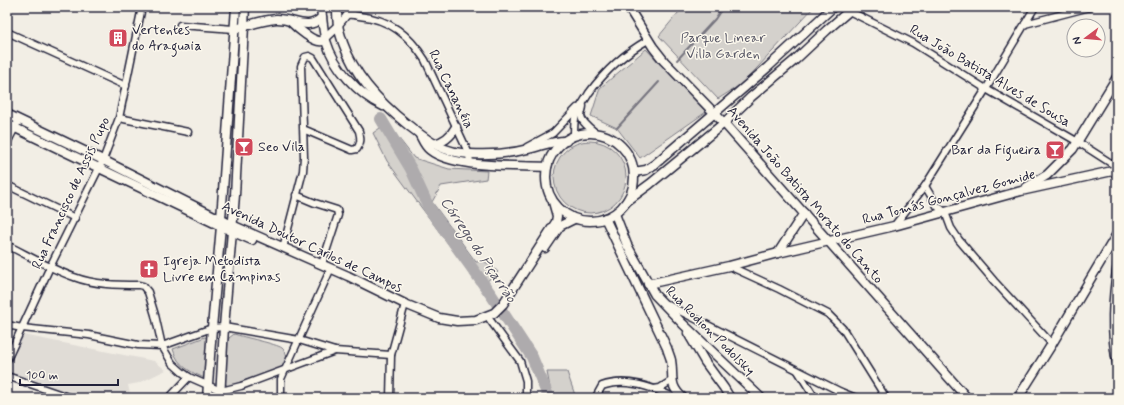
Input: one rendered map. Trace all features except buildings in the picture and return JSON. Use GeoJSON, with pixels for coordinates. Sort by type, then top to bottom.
{"type":"FeatureCollection","features":[{"type":"Feature","properties":{"kind":"main road"},"geometry":{"type":"LineString","coordinates":[[207,398],[236,7]]}},
{"type":"Feature","properties":{"kind":"main road"},"geometry":{"type":"LineString","coordinates":[[220,394],[238,138],[245,7]]}},
{"type":"Feature","properties":{"kind":"main road"},"geometry":{"type":"LineString","coordinates":[[321,7],[325,38],[331,53],[338,66],[353,85],[372,101],[389,110],[434,144],[447,151],[469,154],[490,154],[520,151],[554,141],[566,141]]}},
{"type":"Feature","properties":{"kind":"main road"},"geometry":{"type":"LineString","coordinates":[[337,7],[338,26],[345,49],[356,70],[366,84],[389,110]]}},
{"type":"Feature","properties":{"kind":"main road","name":"Avenida João Batista Morato do Canto"},"geometry":{"type":"LineString","coordinates":[[628,7],[653,47],[677,75],[724,122],[967,398]]}},
{"type":"Feature","properties":{"kind":"main road"},"geometry":{"type":"LineString","coordinates":[[634,172],[646,170],[652,167],[779,57],[832,7]]}},
{"type":"Feature","properties":{"kind":"main road"},"geometry":{"type":"LineString","coordinates":[[553,202],[563,212],[574,219],[597,221],[615,214],[627,201],[650,184],[724,122],[795,60],[848,8]]}},
{"type":"Feature","properties":{"kind":"main road"},"geometry":{"type":"LineString","coordinates":[[234,29],[275,19],[312,24],[317,22],[322,17]]}},
{"type":"Feature","properties":{"kind":"main road"},"geometry":{"type":"LineString","coordinates":[[291,21],[313,40],[319,42],[338,26]]}},
{"type":"Feature","properties":{"kind":"main road"},"geometry":{"type":"LineString","coordinates":[[1021,191],[1047,175],[1073,149],[1117,77]]}},
{"type":"Feature","properties":{"kind":"main road","name":"Avenida Doutor Carlos de Campos"},"geometry":{"type":"LineString","coordinates":[[7,114],[103,160],[221,223]]}},
{"type":"Feature","properties":{"kind":"main road","name":"Avenida Doutor Carlos de Campos"},"geometry":{"type":"LineString","coordinates":[[11,126],[98,168],[330,271],[433,320],[452,324],[468,325],[478,324],[494,316]]}},
{"type":"Feature","properties":{"kind":"main road"},"geometry":{"type":"LineString","coordinates":[[434,144],[446,139],[453,133],[456,127]]}},
{"type":"Feature","properties":{"kind":"main road"},"geometry":{"type":"LineString","coordinates":[[418,132],[425,145],[431,151],[451,159],[470,163],[547,167]]}},
{"type":"Feature","properties":{"kind":"main road"},"geometry":{"type":"LineString","coordinates":[[504,306],[556,222],[557,216],[548,191],[546,179],[547,167],[550,158],[561,144],[574,136],[596,133],[610,138],[622,146],[630,158],[634,172],[633,187],[627,201]]}},
{"type":"Feature","properties":{"kind":"main road"},"geometry":{"type":"LineString","coordinates":[[227,137],[238,138]]}},
{"type":"Feature","properties":{"kind":"main road","name":"Rua Tomás Gonçalvez Gomide"},"geometry":{"type":"LineString","coordinates":[[648,284],[730,266],[778,253],[894,226],[1021,191],[1117,169]]}},
{"type":"Feature","properties":{"kind":"main road"},"geometry":{"type":"LineString","coordinates":[[778,253],[804,213]]}},
{"type":"Feature","properties":{"kind":"main road","name":"Rua Rodion Podolsky"},"geometry":{"type":"LineString","coordinates":[[615,214],[627,245],[655,295],[683,324],[761,398]]}},
{"type":"Feature","properties":{"kind":"main road"},"geometry":{"type":"LineString","coordinates":[[605,218],[667,348],[671,358],[671,381],[683,398]]}},
{"type":"Feature","properties":{"kind":"main road"},"geometry":{"type":"LineString","coordinates":[[494,316],[504,306],[560,226],[574,219]]}},
{"type":"Feature","properties":{"kind":"main road","name":"Avenida Doutor Carlos de Campos"},"geometry":{"type":"LineString","coordinates":[[232,228],[322,264],[330,271]]}},
{"type":"Feature","properties":{"kind":"main road"},"geometry":{"type":"LineString","coordinates":[[1018,398],[1052,344],[1117,234]]}},
{"type":"Feature","properties":{"kind":"main road"},"geometry":{"type":"LineString","coordinates":[[683,324],[705,362],[730,398]]}},
{"type":"Feature","properties":{"kind":"street","name":"Rua Francisco de Assis Pupo"},"geometry":{"type":"LineString","coordinates":[[7,360],[50,267],[103,160],[119,118],[142,7]]}},
{"type":"Feature","properties":{"kind":"street"},"geometry":{"type":"LineString","coordinates":[[894,226],[925,186],[1035,7]]}},
{"type":"Feature","properties":{"kind":"street"},"geometry":{"type":"LineString","coordinates":[[1025,24],[1090,7]]}},
{"type":"Feature","properties":{"kind":"street","name":"Rua João Batista Alves de Sousa"},"geometry":{"type":"LineString","coordinates":[[848,8],[913,43],[986,89],[1078,142],[1117,169]]}},
{"type":"Feature","properties":{"kind":"street","name":"Rua Cananéia"},"geometry":{"type":"LineString","coordinates":[[338,26],[347,15],[352,14],[367,16],[385,22],[397,29],[417,47],[451,113],[469,154],[470,163]]}},
{"type":"Feature","properties":{"kind":"street"},"geometry":{"type":"LineString","coordinates":[[180,25],[234,29]]}},
{"type":"Feature","properties":{"kind":"street"},"geometry":{"type":"LineString","coordinates":[[7,32],[126,86]]}},
{"type":"Feature","properties":{"kind":"street"},"geometry":{"type":"LineString","coordinates":[[520,151],[553,133],[584,101],[605,74],[623,56],[648,40]]}},
{"type":"Feature","properties":{"kind":"street"},"geometry":{"type":"LineString","coordinates":[[283,248],[303,171],[304,157],[303,129],[301,66],[305,57],[309,56],[313,58],[359,132],[361,139],[360,144],[357,149],[352,150],[303,129]]}},
{"type":"Feature","properties":{"kind":"street"},"geometry":{"type":"LineString","coordinates":[[584,101],[581,116],[582,120],[596,133]]}},
{"type":"Feature","properties":{"kind":"street"},"geometry":{"type":"LineString","coordinates":[[574,136],[576,115],[584,101]]}},
{"type":"Feature","properties":{"kind":"street"},"geometry":{"type":"LineString","coordinates":[[119,118],[188,132]]}},
{"type":"Feature","properties":{"kind":"street"},"geometry":{"type":"LineString","coordinates":[[7,143],[11,126],[19,120]]}},
{"type":"Feature","properties":{"kind":"street"},"geometry":{"type":"LineString","coordinates":[[7,185],[74,218]]}},
{"type":"Feature","properties":{"kind":"street"},"geometry":{"type":"LineString","coordinates":[[925,186],[938,206],[945,212],[951,228],[959,240],[994,281],[1052,344]]}},
{"type":"Feature","properties":{"kind":"street"},"geometry":{"type":"LineString","coordinates":[[296,195],[337,210],[338,212],[322,264]]}},
{"type":"Feature","properties":{"kind":"street"},"geometry":{"type":"LineString","coordinates":[[7,245],[75,278],[106,284],[143,286],[148,292],[152,304],[162,346],[172,363],[189,377],[208,385],[220,394],[335,351]]}},
{"type":"Feature","properties":{"kind":"street"},"geometry":{"type":"LineString","coordinates":[[1117,263],[1114,282],[1112,322],[1113,343],[1117,367]]}},
{"type":"Feature","properties":{"kind":"street"},"geometry":{"type":"LineString","coordinates":[[730,266],[828,314],[843,329],[886,398]]}},
{"type":"Feature","properties":{"kind":"street"},"geometry":{"type":"LineString","coordinates":[[281,398],[281,379],[330,271]]}},
{"type":"Feature","properties":{"kind":"street"},"geometry":{"type":"LineString","coordinates":[[661,302],[853,398]]}},
{"type":"Feature","properties":{"kind":"street"},"geometry":{"type":"LineString","coordinates":[[390,398],[391,355],[404,306]]}},
{"type":"Feature","properties":{"kind":"street"},"geometry":{"type":"LineString","coordinates":[[494,316],[520,361],[526,381],[526,398]]}},
{"type":"Feature","properties":{"kind":"street"},"geometry":{"type":"LineString","coordinates":[[7,325],[89,335],[138,345],[162,346],[212,328],[224,327],[298,340],[335,351],[391,355]]}},
{"type":"Feature","properties":{"kind":"street"},"geometry":{"type":"LineString","coordinates":[[798,371],[815,398]]}},
{"type":"Feature","properties":{"kind":"street"},"geometry":{"type":"LineString","coordinates":[[7,376],[71,398]]}},
{"type":"Feature","properties":{"kind":"street"},"geometry":{"type":"LineString","coordinates":[[169,398],[189,377]]}},
{"type":"Feature","properties":{"kind":"street"},"geometry":{"type":"LineString","coordinates":[[654,389],[666,385],[671,381]]}},
{"type":"Feature","properties":{"kind":"street"},"geometry":{"type":"LineString","coordinates":[[597,398],[602,386],[610,383],[623,382],[654,389],[675,398]]}},
{"type":"Feature","properties":{"kind":"street"},"geometry":{"type":"LineString","coordinates":[[831,398],[841,392]]}},
{"type":"Feature","properties":{"kind":"shaded area"},"geometry":{"type":"Polygon","coordinates":[[[23,335],[154,361],[166,370],[139,383],[128,385],[131,398],[82,398],[8,373],[23,335]]]}},
{"type":"Feature","properties":{"kind":"green space","name":"Parque Linear Villa Garden"},"geometry":{"type":"Polygon","coordinates":[[[683,7],[814,7],[743,83],[718,99],[659,36],[683,7]]]}},
{"type":"Feature","properties":{"kind":"green space","name":"Parque Linear Villa Garden"},"geometry":{"type":"Polygon","coordinates":[[[646,49],[706,112],[640,158],[617,128],[591,116],[600,88],[646,49]]]}},
{"type":"Feature","properties":{"kind":"green space"},"geometry":{"type":"Polygon","coordinates":[[[387,123],[414,158],[449,169],[487,171],[486,179],[441,186],[432,202],[476,262],[483,261],[491,265],[498,272],[480,287],[387,161],[373,133],[387,123]]]}},
{"type":"Feature","properties":{"kind":"green space"},"geometry":{"type":"Polygon","coordinates":[[[583,141],[597,141],[616,151],[626,170],[626,184],[616,203],[597,213],[583,213],[564,203],[554,184],[554,170],[564,151],[583,141]]]}},
{"type":"Feature","properties":{"kind":"green space"},"geometry":{"type":"Polygon","coordinates":[[[234,334],[279,346],[286,354],[284,365],[279,369],[229,386],[226,385],[227,342],[234,334]]]}},
{"type":"Feature","properties":{"kind":"green space"},"geometry":{"type":"Polygon","coordinates":[[[205,337],[209,339],[207,379],[186,368],[178,360],[173,349],[205,337]]]}},
{"type":"Feature","properties":{"kind":"green space"},"geometry":{"type":"Polygon","coordinates":[[[547,372],[567,372],[576,398],[552,398],[547,372]]]}},
{"type":"Feature","properties":{"kind":"waterway"},"geometry":{"type":"LineString","coordinates":[[677,60],[715,19],[723,7]]}},
{"type":"Feature","properties":{"kind":"waterway"},"geometry":{"type":"LineString","coordinates":[[617,128],[659,82]]}},
{"type":"Feature","properties":{"kind":"waterway","name":"Córrego do Piçarrão"},"geometry":{"type":"LineString","coordinates":[[381,119],[411,169],[429,208],[492,296],[532,357],[549,398]]}},
{"type":"Feature","properties":{"kind":"place","name":"Vertentes do Araguaia"},"geometry":{"type":"Point","coordinates":[118,38]}},
{"type":"Feature","properties":{"kind":"place","name":"Seo Vila"},"geometry":{"type":"Point","coordinates":[244,147]}},
{"type":"Feature","properties":{"kind":"place","name":"Bar da Figueira"},"geometry":{"type":"Point","coordinates":[1055,150]}},
{"type":"Feature","properties":{"kind":"place","name":"Igreja Metodista Livre em Campinas"},"geometry":{"type":"Point","coordinates":[149,269]}}]}
